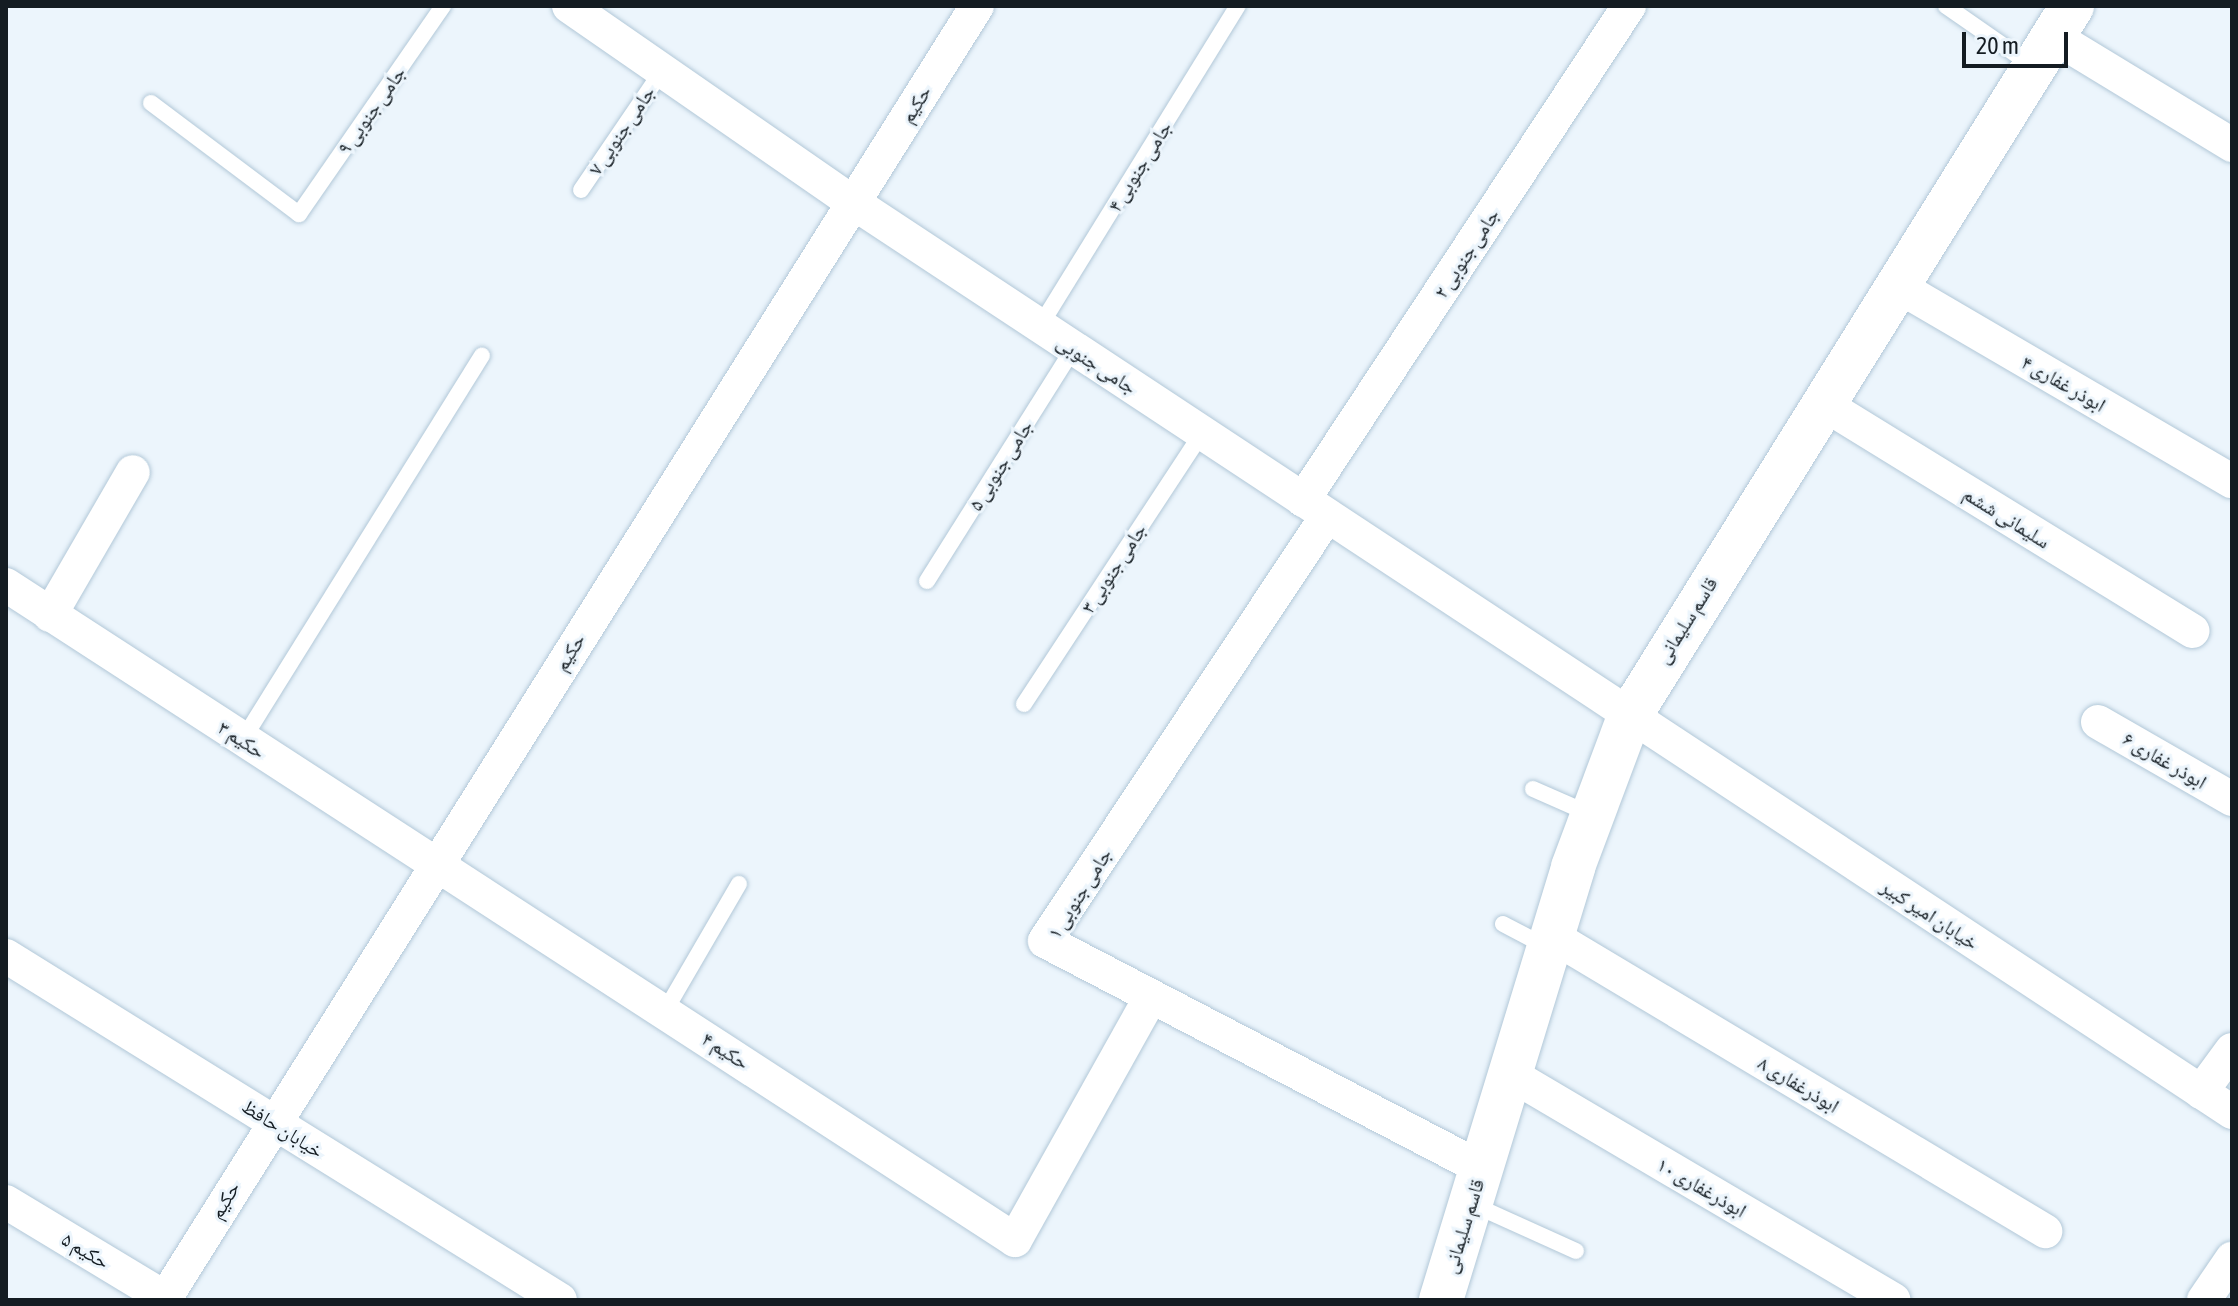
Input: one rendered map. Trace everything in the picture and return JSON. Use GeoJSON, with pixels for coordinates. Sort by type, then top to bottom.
{"type":"FeatureCollection","features":[{"type":"Feature","properties":{"kind":"street","name":"جامی جنوبی"},"geometry":{"type":"LineString","coordinates":[[569,6],[854,203],[1629,717]]}},
{"type":"Feature","properties":{"kind":"street","name":"حکیم"},"geometry":{"type":"LineString","coordinates":[[164,1299],[436,860],[977,6]]}},
{"type":"Feature","properties":{"kind":"street","name":"جامی جنوبی ۲"},"geometry":{"type":"LineString","coordinates":[[1315,508],[1629,6]]}},
{"type":"Feature","properties":{"kind":"street"},"geometry":{"type":"LineString","coordinates":[[2054,37],[2232,145]]}},
{"type":"Feature","properties":{"kind":"street","name":"قاسم سلیمانی"},"geometry":{"type":"LineString","coordinates":[[1441,1300],[1550,942],[1592,815],[1629,717],[1822,403],[2054,37]]}},
{"type":"Feature","properties":{"kind":"street","name":"ابوذر غفاری ۴"},"geometry":{"type":"LineString","coordinates":[[1896,285],[2232,481]]}},
{"type":"Feature","properties":{"kind":"street","name":"سلیمانی ششم"},"geometry":{"type":"LineString","coordinates":[[1822,403],[2192,631]]}},
{"type":"Feature","properties":{"kind":"street"},"geometry":{"type":"LineString","coordinates":[[50,615],[133,472]]}},
{"type":"Feature","properties":{"kind":"street","name":"جامی جنوبی ۱"},"geometry":{"type":"LineString","coordinates":[[1315,508],[1045,941],[1151,997],[1476,1186]]}},
{"type":"Feature","properties":{"kind":"street","name":"حکیم ۳"},"geometry":{"type":"LineString","coordinates":[[6,585],[242,741],[436,860]]}},
{"type":"Feature","properties":{"kind":"street","name":"خیابان امیر کبیر"},"geometry":{"type":"LineString","coordinates":[[1629,717],[2232,1112]]}},
{"type":"Feature","properties":{"kind":"street","name":"ابوذر غفاری ۶"},"geometry":{"type":"LineString","coordinates":[[2098,722],[2232,799]]}},
{"type":"Feature","properties":{"kind":"street","name":"حکیم ۴"},"geometry":{"type":"LineString","coordinates":[[436,860],[1015,1240],[1151,997]]}},
{"type":"Feature","properties":{"kind":"street","name":"ابوذرغفاری ۸"},"geometry":{"type":"LineString","coordinates":[[1550,942],[2045,1231]]}},
{"type":"Feature","properties":{"kind":"street","name":"خیابان حافظ"},"geometry":{"type":"LineString","coordinates":[[6,956],[560,1300]]}},
{"type":"Feature","properties":{"kind":"street"},"geometry":{"type":"LineString","coordinates":[[2201,1092],[2232,1050]]}},
{"type":"Feature","properties":{"kind":"street","name":"ابوذرغفاری ۱۰"},"geometry":{"type":"LineString","coordinates":[[1510,1074],[1893,1300]]}},
{"type":"Feature","properties":{"kind":"street","name":"حکیم ۵"},"geometry":{"type":"LineString","coordinates":[[6,1202],[164,1299]]}},
{"type":"Feature","properties":{"kind":"street"},"geometry":{"type":"LineString","coordinates":[[2204,1300],[2232,1259]]}},
{"type":"Feature","properties":{"kind":"lane","name":"جامی جنوبی ۹"},"geometry":{"type":"LineString","coordinates":[[151,103],[299,214],[443,6]]}},
{"type":"Feature","properties":{"kind":"lane","name":"جامی جنوبی ۴"},"geometry":{"type":"LineString","coordinates":[[1040,326],[1238,6]]}},
{"type":"Feature","properties":{"kind":"lane"},"geometry":{"type":"LineString","coordinates":[[1946,6],[2054,37]]}},
{"type":"Feature","properties":{"kind":"lane","name":"جامی جنوبی ۷"},"geometry":{"type":"LineString","coordinates":[[581,190],[662,71]]}},
{"type":"Feature","properties":{"kind":"lane","name":"جامی جنوبی ۵"},"geometry":{"type":"LineString","coordinates":[[927,581],[1073,349]]}},
{"type":"Feature","properties":{"kind":"lane"},"geometry":{"type":"LineString","coordinates":[[242,741],[482,356]]}},
{"type":"Feature","properties":{"kind":"lane","name":"جامی جنوبی ۳"},"geometry":{"type":"LineString","coordinates":[[1024,704],[1202,433]]}},
{"type":"Feature","properties":{"kind":"lane"},"geometry":{"type":"LineString","coordinates":[[1533,789],[1592,815]]}},
{"type":"Feature","properties":{"kind":"lane"},"geometry":{"type":"LineString","coordinates":[[665,1011],[739,884]]}},
{"type":"Feature","properties":{"kind":"lane"},"geometry":{"type":"LineString","coordinates":[[1503,924],[1550,942]]}},
{"type":"Feature","properties":{"kind":"lane"},"geometry":{"type":"LineString","coordinates":[[1476,1186],[1576,1251]]}}]}
